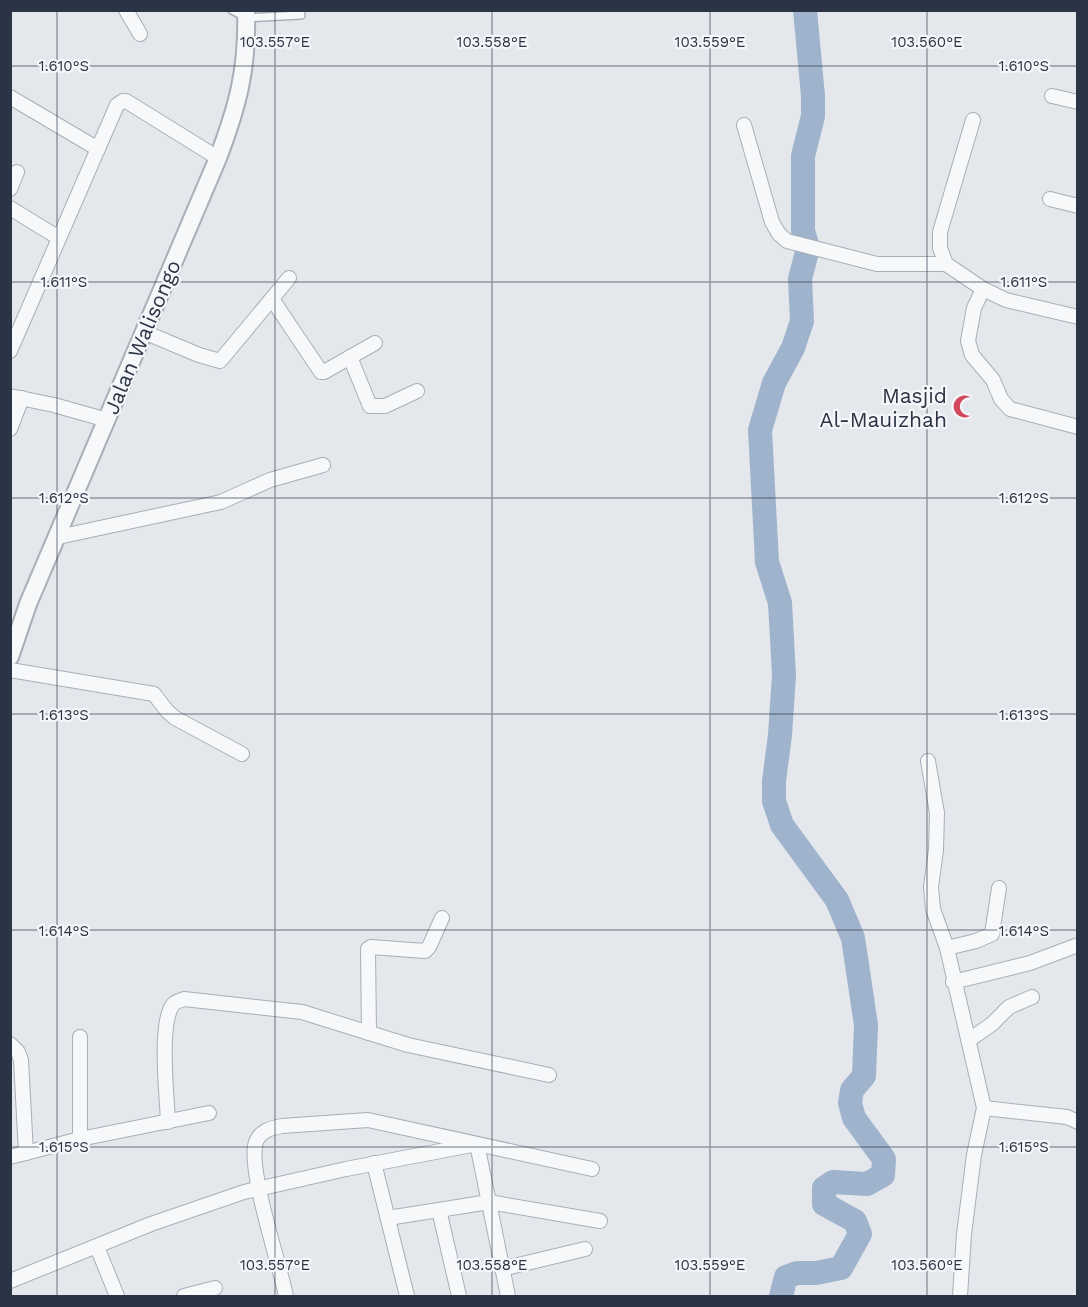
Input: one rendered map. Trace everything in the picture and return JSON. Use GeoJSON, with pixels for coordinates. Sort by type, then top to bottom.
{"type":"FeatureCollection","features":[{"type":"Feature","properties":{"kind":"street"},"geometry":{"type":"LineString","coordinates":[[126,10],[140,34]]}},
{"type":"Feature","properties":{"kind":"street","name":"Jalan Walisongo"},"geometry":{"type":"LineString","coordinates":[[10,657],[28,604],[218,158],[240,95],[244,74],[242,13]]}},
{"type":"Feature","properties":{"kind":"street"},"geometry":{"type":"LineString","coordinates":[[1052,96],[1077,102]]}},
{"type":"Feature","properties":{"kind":"street"},"geometry":{"type":"LineString","coordinates":[[10,97],[98,149]]}},
{"type":"Feature","properties":{"kind":"street"},"geometry":{"type":"LineString","coordinates":[[10,351],[117,105],[123,101],[218,158]]}},
{"type":"Feature","properties":{"kind":"street"},"geometry":{"type":"LineString","coordinates":[[946,264],[940,248],[940,232],[973,120]]}},
{"type":"Feature","properties":{"kind":"street"},"geometry":{"type":"LineString","coordinates":[[744,125],[772,222],[779,234],[787,241],[877,264],[946,264],[983,289],[1006,300],[1077,317]]}},
{"type":"Feature","properties":{"kind":"street"},"geometry":{"type":"LineString","coordinates":[[10,189],[17,172]]}},
{"type":"Feature","properties":{"kind":"street"},"geometry":{"type":"LineString","coordinates":[[1050,199],[1077,206]]}},
{"type":"Feature","properties":{"kind":"street"},"geometry":{"type":"LineString","coordinates":[[10,208],[59,238]]}},
{"type":"Feature","properties":{"kind":"street"},"geometry":{"type":"LineString","coordinates":[[144,332],[220,362],[289,278]]}},
{"type":"Feature","properties":{"kind":"street"},"geometry":{"type":"LineString","coordinates":[[983,289],[974,308],[968,341],[972,355],[993,380],[1001,399],[1010,409],[1077,427]]}},
{"type":"Feature","properties":{"kind":"street"},"geometry":{"type":"LineString","coordinates":[[272,299],[321,372],[375,343]]}},
{"type":"Feature","properties":{"kind":"street"},"geometry":{"type":"LineString","coordinates":[[350,357],[370,406],[385,406],[417,391]]}},
{"type":"Feature","properties":{"kind":"street"},"geometry":{"type":"LineString","coordinates":[[10,429],[16,397],[107,420]]}},
{"type":"Feature","properties":{"kind":"street"},"geometry":{"type":"LineString","coordinates":[[57,537],[221,502],[270,480],[322,465]]}},
{"type":"Feature","properties":{"kind":"street"},"geometry":{"type":"LineString","coordinates":[[10,670],[154,694],[167,711],[176,718],[242,754]]}},
{"type":"Feature","properties":{"kind":"street"},"geometry":{"type":"LineString","coordinates":[[928,761],[937,813],[936,850],[931,887],[933,909],[947,948],[984,1108],[972,1166],[960,1296]]}},
{"type":"Feature","properties":{"kind":"street"},"geometry":{"type":"LineString","coordinates":[[947,948],[976,941],[992,933],[999,888]]}},
{"type":"Feature","properties":{"kind":"street"},"geometry":{"type":"LineString","coordinates":[[369,1033],[368,949],[371,947],[425,951],[442,918]]}},
{"type":"Feature","properties":{"kind":"street"},"geometry":{"type":"LineString","coordinates":[[953,981],[1030,963],[1077,945]]}},
{"type":"Feature","properties":{"kind":"street"},"geometry":{"type":"LineString","coordinates":[[969,1040],[992,1024],[1009,1007],[1032,997]]}},
{"type":"Feature","properties":{"kind":"street"},"geometry":{"type":"LineString","coordinates":[[168,1122],[165,1049],[168,1016],[172,1006],[184,999],[303,1012],[408,1045],[549,1075]]}},
{"type":"Feature","properties":{"kind":"street"},"geometry":{"type":"LineString","coordinates":[[80,1037],[80,1139]]}},
{"type":"Feature","properties":{"kind":"street"},"geometry":{"type":"LineString","coordinates":[[10,1044],[18,1052],[21,1060],[26,1153]]}},
{"type":"Feature","properties":{"kind":"street"},"geometry":{"type":"LineString","coordinates":[[984,1108],[1067,1117],[1077,1122]]}},
{"type":"Feature","properties":{"kind":"street"},"geometry":{"type":"LineString","coordinates":[[10,1157],[80,1139],[209,1113]]}},
{"type":"Feature","properties":{"kind":"street"},"geometry":{"type":"LineString","coordinates":[[286,1296],[259,1190],[254,1155],[256,1143],[261,1134],[270,1128],[282,1125],[368,1120],[592,1169]]}},
{"type":"Feature","properties":{"kind":"street"},"geometry":{"type":"LineString","coordinates":[[10,1281],[151,1224],[244,1192],[374,1163],[477,1144]]}},
{"type":"Feature","properties":{"kind":"street"},"geometry":{"type":"LineString","coordinates":[[477,1144],[508,1296]]}},
{"type":"Feature","properties":{"kind":"street"},"geometry":{"type":"LineString","coordinates":[[374,1163],[407,1296]]}},
{"type":"Feature","properties":{"kind":"street"},"geometry":{"type":"LineString","coordinates":[[388,1218],[489,1202],[600,1221]]}},
{"type":"Feature","properties":{"kind":"street"},"geometry":{"type":"LineString","coordinates":[[439,1210],[459,1296]]}},
{"type":"Feature","properties":{"kind":"street"},"geometry":{"type":"LineString","coordinates":[[97,1247],[117,1296]]}},
{"type":"Feature","properties":{"kind":"street"},"geometry":{"type":"LineString","coordinates":[[502,1269],[585,1249]]}},
{"type":"Feature","properties":{"kind":"street"},"geometry":{"type":"LineString","coordinates":[[184,1296],[215,1288]]}},
{"type":"Feature","properties":{"kind":"lane"},"geometry":{"type":"LineString","coordinates":[[242,13],[301,15]]}},
{"type":"Feature","properties":{"kind":"waterway"},"geometry":{"type":"LineString","coordinates":[[781,1296],[786,1277],[797,1273],[816,1273],[841,1268],[860,1234],[855,1221],[824,1204],[824,1188],[833,1182],[867,1184],[883,1175],[884,1159],[854,1118],[850,1103],[852,1090],[864,1076],[866,1025],[853,938],[837,900],[782,825],[774,801],[784,675],[780,603],[767,562],[760,430],[774,383],[793,348],[802,321],[800,279],[808,248],[803,231],[803,156],[813,116],[805,10]]}},
{"type":"Feature","properties":{"kind":"place","name":"Masjid Al-Mauizhah"},"geometry":{"type":"Point","coordinates":[965,407]}}]}
